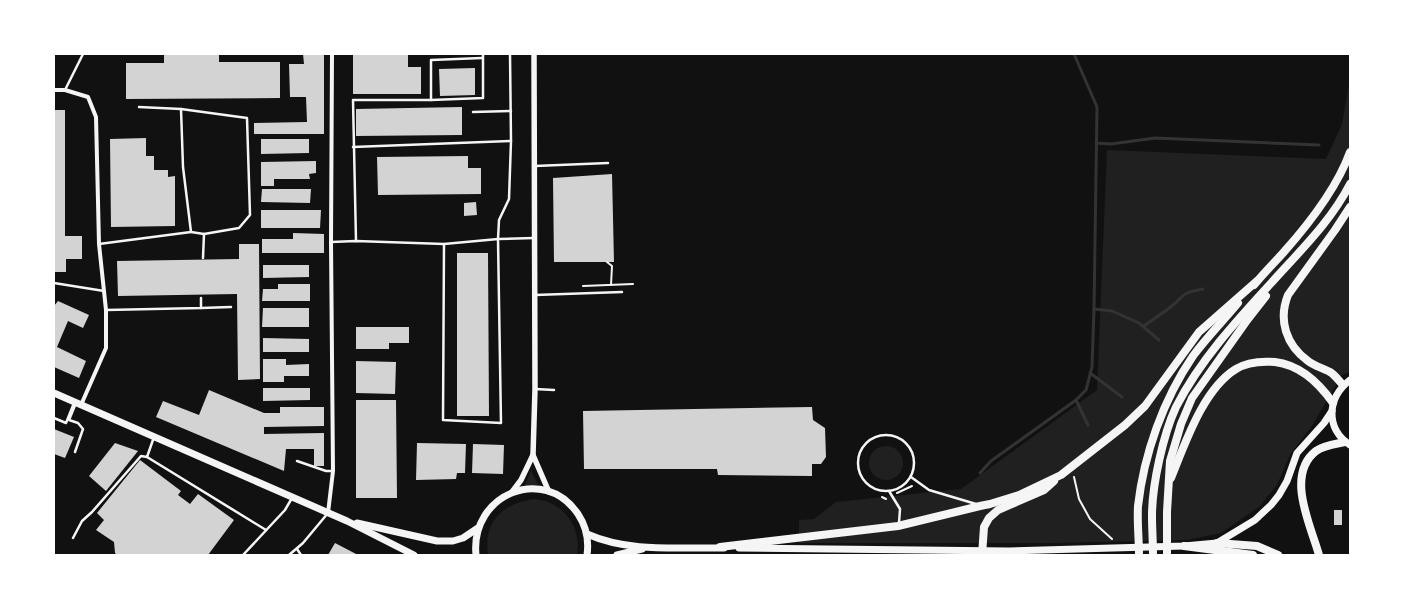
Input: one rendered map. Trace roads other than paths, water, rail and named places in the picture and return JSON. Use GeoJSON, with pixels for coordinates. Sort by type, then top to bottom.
{"type":"FeatureCollection","features":[{"type":"Feature","properties":{"kind":"highway"},"geometry":{"type":"LineString","coordinates":[[982,555],[984,527],[989,518],[998,510],[1044,490],[1072,466],[1125,426],[1145,406],[1199,332],[1256,281],[1283,253],[1327,196],[1350,152]]}},
{"type":"Feature","properties":{"kind":"highway"},"geometry":{"type":"LineString","coordinates":[[1153,555],[1152,514],[1156,479],[1164,438],[1176,408],[1198,371],[1228,331],[1309,243],[1331,215],[1350,184]]}},
{"type":"Feature","properties":{"kind":"highway"},"geometry":{"type":"LineString","coordinates":[[1343,385],[1331,372],[1308,361],[1292,346],[1287,337],[1283,323],[1285,303],[1288,295],[1350,207]]}},
{"type":"Feature","properties":{"kind":"highway"},"geometry":{"type":"LineString","coordinates":[[1167,555],[1170,461],[1180,424],[1192,398],[1291,261]]}},
{"type":"Feature","properties":{"kind":"highway"},"geometry":{"type":"LineString","coordinates":[[1139,555],[1138,507],[1144,471],[1155,433],[1170,395],[1194,356],[1256,281]]}},
{"type":"Feature","properties":{"kind":"highway"},"geometry":{"type":"LineString","coordinates":[[1169,485],[1193,426],[1207,401],[1224,380],[1236,369],[1251,363],[1265,361],[1281,363],[1296,368],[1309,376],[1325,392],[1332,407]]}},
{"type":"Feature","properties":{"kind":"highway"},"geometry":{"type":"LineString","coordinates":[[1319,555],[1302,502],[1301,488],[1303,473],[1306,463],[1317,450],[1328,446],[1348,444]]}},
{"type":"Feature","properties":{"kind":"highway"},"geometry":{"type":"LineString","coordinates":[[720,548],[898,526],[990,504],[1019,495],[1061,475]]}},
{"type":"Feature","properties":{"kind":"highway"},"geometry":{"type":"LineString","coordinates":[[1217,543],[1257,546],[1278,555]]}},
{"type":"Feature","properties":{"kind":"highway"},"geometry":{"type":"LineString","coordinates":[[1180,546],[1253,555]]}},
{"type":"Feature","properties":{"kind":"main road"},"geometry":{"type":"LineString","coordinates":[[587,534],[599,539],[646,548],[1009,551],[1180,546],[1217,543],[1254,520],[1271,505],[1287,481],[1297,453],[1324,423],[1337,393],[1343,385],[1350,380]]}},
{"type":"Feature","properties":{"kind":"main road"},"geometry":{"type":"LineString","coordinates":[[54,393],[347,521],[414,555]]}},
{"type":"Feature","properties":{"kind":"main road"},"geometry":{"type":"LineString","coordinates":[[1332,407],[1333,423],[1338,433],[1348,444]]}},
{"type":"Feature","properties":{"kind":"main road"},"geometry":{"type":"LineString","coordinates":[[476,555],[475,544],[478,528],[485,513],[497,500],[512,492],[531,489],[549,492],[562,498],[573,507],[582,520],[587,534],[588,548],[586,555]]}},
{"type":"Feature","properties":{"kind":"main road"},"geometry":{"type":"LineString","coordinates":[[347,521],[437,541],[454,541],[463,538],[478,528]]}},
{"type":"Feature","properties":{"kind":"main road"},"geometry":{"type":"LineString","coordinates":[[617,555],[646,548]]}},
{"type":"Feature","properties":{"kind":"main road"},"geometry":{"type":"LineString","coordinates":[[1009,551],[1018,555]]}},
{"type":"Feature","properties":{"kind":"street"},"geometry":{"type":"LineString","coordinates":[[328,513],[333,470],[331,242],[332,54]]}},
{"type":"Feature","properties":{"kind":"street"},"geometry":{"type":"LineString","coordinates":[[512,492],[521,480],[533,455],[535,390],[534,54]]}},
{"type":"Feature","properties":{"kind":"street"},"geometry":{"type":"LineString","coordinates":[[54,90],[64,90],[88,97],[96,117],[99,244],[106,310],[106,348],[77,404]]}},
{"type":"Feature","properties":{"kind":"street"},"geometry":{"type":"LineString","coordinates":[[533,455],[549,492]]}},
{"type":"Feature","properties":{"kind":"lane"},"geometry":{"type":"LineString","coordinates":[[64,90],[83,54]]}},
{"type":"Feature","properties":{"kind":"lane"},"geometry":{"type":"LineString","coordinates":[[356,241],[353,100],[483,98],[483,54]]}},
{"type":"Feature","properties":{"kind":"lane"},"geometry":{"type":"LineString","coordinates":[[444,244],[443,420],[501,423],[498,239],[499,220],[509,199],[511,141],[510,54]]}},
{"type":"Feature","properties":{"kind":"lane"},"geometry":{"type":"LineString","coordinates":[[431,100],[430,60],[482,58]]}},
{"type":"Feature","properties":{"kind":"lane"},"geometry":{"type":"LineString","coordinates":[[99,244],[192,232],[204,234],[239,228],[250,215],[247,118],[181,109],[139,107]]}},
{"type":"Feature","properties":{"kind":"lane"},"geometry":{"type":"LineString","coordinates":[[181,109],[183,167],[192,232]]}},
{"type":"Feature","properties":{"kind":"lane"},"geometry":{"type":"LineString","coordinates":[[473,112],[511,111]]}},
{"type":"Feature","properties":{"kind":"lane"},"geometry":{"type":"LineString","coordinates":[[353,147],[511,141]]}},
{"type":"Feature","properties":{"kind":"lane"},"geometry":{"type":"LineString","coordinates":[[534,166],[608,163]]}},
{"type":"Feature","properties":{"kind":"lane"},"geometry":{"type":"LineString","coordinates":[[203,258],[204,234]]}},
{"type":"Feature","properties":{"kind":"lane"},"geometry":{"type":"LineString","coordinates":[[331,242],[356,241],[444,244],[498,239],[535,238]]}},
{"type":"Feature","properties":{"kind":"lane"},"geometry":{"type":"LineString","coordinates":[[54,283],[104,291]]}},
{"type":"Feature","properties":{"kind":"lane"},"geometry":{"type":"LineString","coordinates":[[535,295],[622,292]]}},
{"type":"Feature","properties":{"kind":"lane"},"geometry":{"type":"LineString","coordinates":[[201,298],[201,308]]}},
{"type":"Feature","properties":{"kind":"lane"},"geometry":{"type":"LineString","coordinates":[[106,310],[231,307]]}},
{"type":"Feature","properties":{"kind":"lane"},"geometry":{"type":"LineString","coordinates":[[535,390],[554,390]]}},
{"type":"Feature","properties":{"kind":"lane"},"geometry":{"type":"LineString","coordinates":[[54,418],[66,423],[77,404]]}},
{"type":"Feature","properties":{"kind":"lane"},"geometry":{"type":"LineString","coordinates":[[75,452],[83,429],[78,423],[70,420],[77,404]]}},
{"type":"Feature","properties":{"kind":"lane"},"geometry":{"type":"LineString","coordinates":[[884,434],[892,434],[901,438],[908,444],[914,460],[914,469],[911,477],[901,486],[889,491],[880,491],[872,488],[865,483],[858,469],[858,455],[861,449],[868,440],[884,434]]}},
{"type":"Feature","properties":{"kind":"lane"},"geometry":{"type":"LineString","coordinates":[[147,457],[154,436]]}},
{"type":"Feature","properties":{"kind":"lane"},"geometry":{"type":"LineString","coordinates":[[73,538],[82,521],[92,512],[141,456],[147,457],[266,530]]}},
{"type":"Feature","properties":{"kind":"lane"},"geometry":{"type":"LineString","coordinates":[[297,461],[326,471],[333,470]]}},
{"type":"Feature","properties":{"kind":"lane"},"geometry":{"type":"LineString","coordinates":[[911,477],[929,490],[980,506]]}},
{"type":"Feature","properties":{"kind":"lane"},"geometry":{"type":"LineString","coordinates":[[889,491],[900,509],[898,526]]}},
{"type":"Feature","properties":{"kind":"lane"},"geometry":{"type":"LineString","coordinates":[[243,555],[285,510],[292,497]]}},
{"type":"Feature","properties":{"kind":"lane"},"geometry":{"type":"LineString","coordinates":[[289,555],[303,543],[328,513]]}},
{"type":"Feature","properties":{"kind":"lane"},"geometry":{"type":"LineString","coordinates":[[297,549],[301,555]]}},
{"type":"Feature","properties":{"kind":"waterway"},"geometry":{"type":"LineString","coordinates":[[980,473],[991,461],[1076,400],[1086,390],[1092,367],[1097,107],[1074,54]]}},
{"type":"Feature","properties":{"kind":"waterway"},"geometry":{"type":"LineString","coordinates":[[1096,143],[1111,144],[1155,138],[1319,145]]}},
{"type":"Feature","properties":{"kind":"waterway"},"geometry":{"type":"LineString","coordinates":[[1144,326],[1173,305],[1185,294],[1203,289]]}},
{"type":"Feature","properties":{"kind":"waterway"},"geometry":{"type":"LineString","coordinates":[[1094,309],[1112,311],[1139,323],[1159,340]]}},
{"type":"Feature","properties":{"kind":"waterway"},"geometry":{"type":"LineString","coordinates":[[1090,373],[1122,397]]}},
{"type":"Feature","properties":{"kind":"waterway"},"geometry":{"type":"LineString","coordinates":[[1076,400],[1088,425]]}}]}
